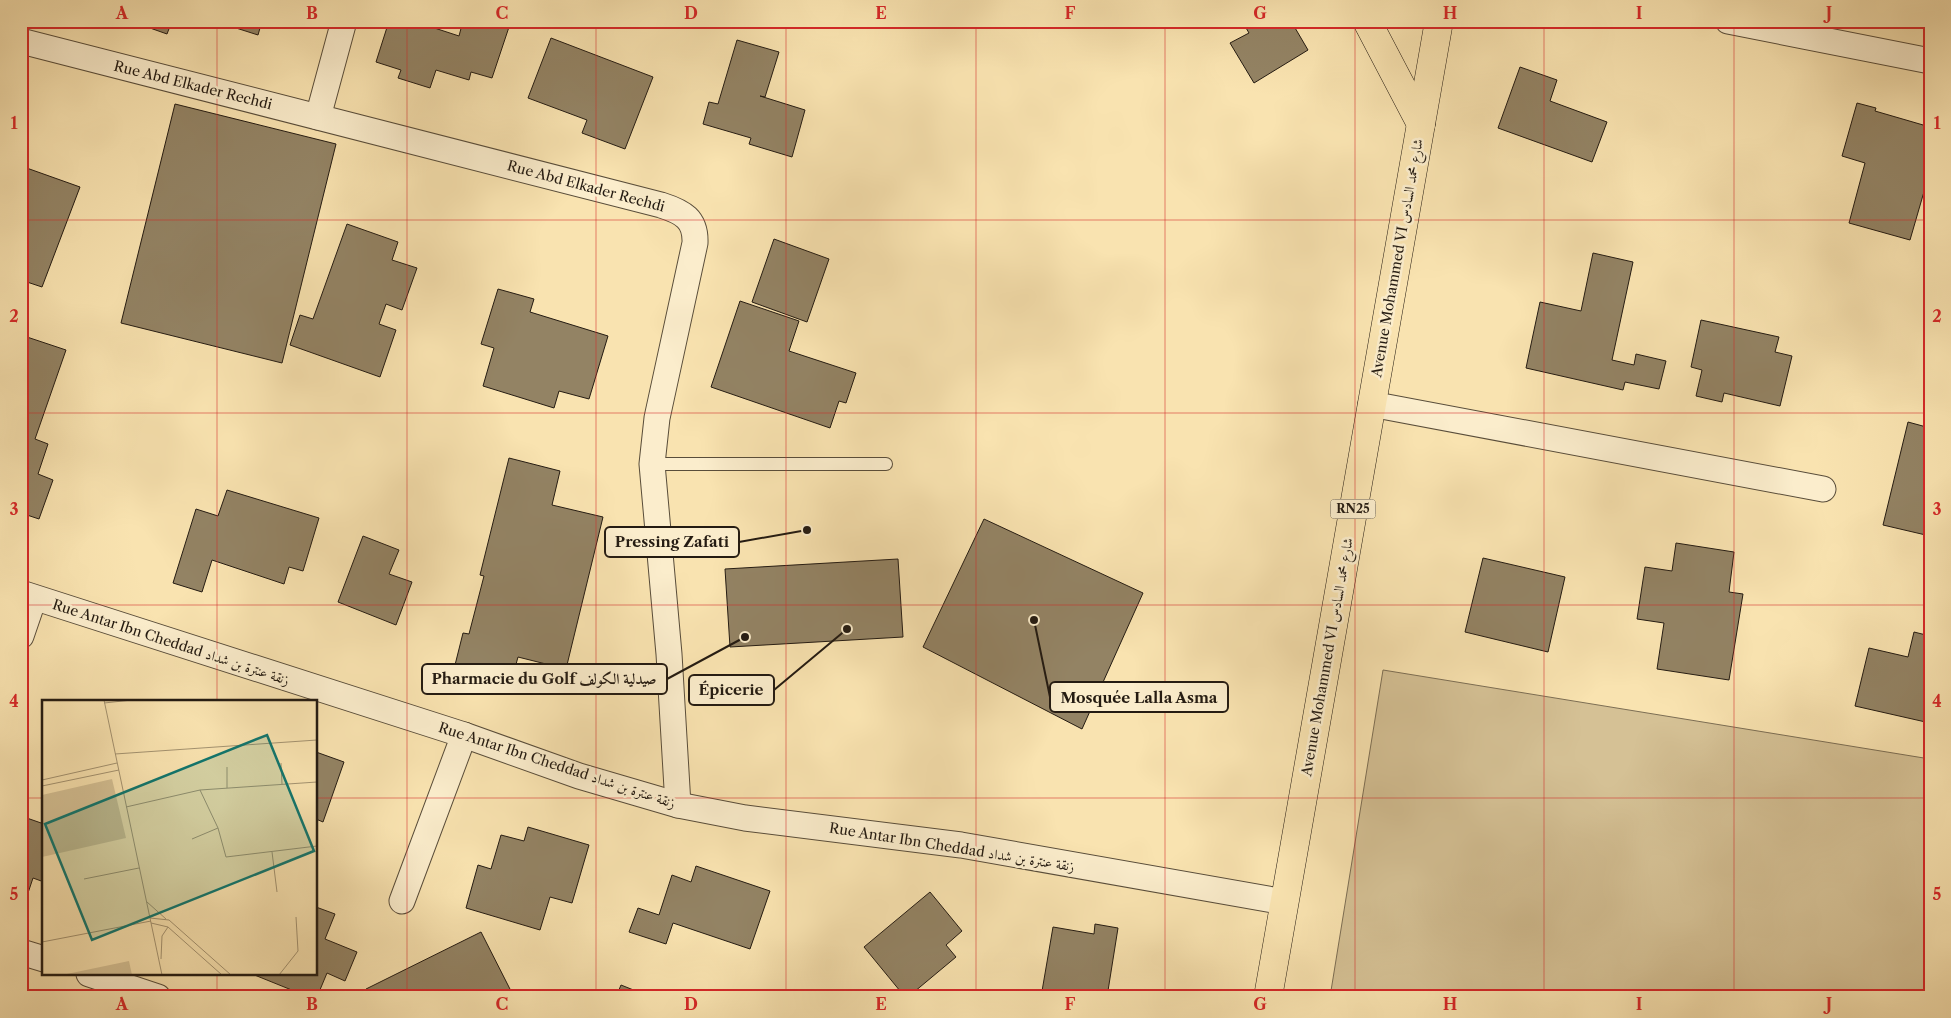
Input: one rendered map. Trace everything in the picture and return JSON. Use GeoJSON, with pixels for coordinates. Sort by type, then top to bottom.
{"type":"FeatureCollection","features":[{"type":"Feature","properties":{"kind":"main road"},"geometry":{"type":"LineString","coordinates":[[1367,21],[1421,124]]}},
{"type":"Feature","properties":{"kind":"main road","name":"Avenue Mohammed VI شارع محمد السادس"},"geometry":{"type":"LineString","coordinates":[[1268,997],[1439,21]]}},
{"type":"Feature","properties":{"kind":"street"},"geometry":{"type":"LineString","coordinates":[[318,117],[344,21]]}},
{"type":"Feature","properties":{"kind":"street"},"geometry":{"type":"LineString","coordinates":[[1728,21],[1930,61]]}},
{"type":"Feature","properties":{"kind":"street","name":"Rue Abd Elkader Rechdi"},"geometry":{"type":"LineString","coordinates":[[21,41],[661,205],[676,210],[693,225],[696,233],[695,243],[657,418],[652,464],[669,654],[678,805]]}},
{"type":"Feature","properties":{"kind":"street"},"geometry":{"type":"LineString","coordinates":[[1371,404],[1823,489]]}},
{"type":"Feature","properties":{"kind":"street"},"geometry":{"type":"LineString","coordinates":[[21,636],[28,596]]}},
{"type":"Feature","properties":{"kind":"street","name":"Rue Antar Ibn Cheddad زنقة عنترة بن شداد"},"geometry":{"type":"LineString","coordinates":[[28,596],[464,736],[579,776],[678,805],[745,818],[961,845],[1285,902]]}},
{"type":"Feature","properties":{"kind":"street"},"geometry":{"type":"LineString","coordinates":[[402,902],[464,736]]}},
{"type":"Feature","properties":{"kind":"street"},"geometry":{"type":"LineString","coordinates":[[21,952],[42,958]]}},
{"type":"Feature","properties":{"kind":"street"},"geometry":{"type":"LineString","coordinates":[[95,976],[158,997]]}},
{"type":"Feature","properties":{"kind":"lane"},"geometry":{"type":"LineString","coordinates":[[652,464],[886,464]]}},
{"type":"Feature","properties":{"kind":"shaded area"},"geometry":{"type":"Polygon","coordinates":[[[1383,670],[1930,759],[1930,997],[1330,997],[1383,670]]]}},
{"type":"Feature","properties":{"kind":"building"},"geometry":{"type":"Polygon","coordinates":[[[152,21],[172,21],[167,34],[150,28],[152,21]]]}},
{"type":"Feature","properties":{"kind":"building"},"geometry":{"type":"Polygon","coordinates":[[[214,21],[262,21],[258,35],[214,21]]]}},
{"type":"Feature","properties":{"kind":"building"},"geometry":{"type":"Polygon","coordinates":[[[389,21],[413,21],[459,36],[463,21],[511,21],[492,78],[471,72],[469,80],[436,70],[430,88],[398,78],[401,70],[376,62],[389,21]]]}},
{"type":"Feature","properties":{"kind":"building"},"geometry":{"type":"Polygon","coordinates":[[[1242,21],[1271,21],[1273,25],[1279,21],[1291,21],[1308,50],[1254,83],[1230,43],[1249,33],[1242,21]]]}},
{"type":"Feature","properties":{"kind":"building"},"geometry":{"type":"Polygon","coordinates":[[[551,38],[653,77],[625,149],[582,133],[587,120],[528,98],[551,38]]]}},
{"type":"Feature","properties":{"kind":"building"},"geometry":{"type":"Polygon","coordinates":[[[737,40],[779,52],[765,97],[760,96],[805,110],[792,157],[749,144],[751,138],[703,124],[709,102],[718,104],[737,40]]]}},
{"type":"Feature","properties":{"kind":"building"},"geometry":{"type":"Polygon","coordinates":[[[1520,67],[1557,80],[1550,101],[1607,122],[1592,162],[1498,128],[1520,67]]]}},
{"type":"Feature","properties":{"kind":"building"},"geometry":{"type":"Polygon","coordinates":[[[1857,103],[1876,108],[1875,111],[1930,127],[1930,171],[1910,240],[1849,223],[1865,163],[1842,156],[1857,103]]]}},
{"type":"Feature","properties":{"kind":"building"},"geometry":{"type":"Polygon","coordinates":[[[175,104],[336,144],[282,363],[121,323],[175,104]]]}},
{"type":"Feature","properties":{"kind":"building"},"geometry":{"type":"Polygon","coordinates":[[[21,166],[80,187],[42,287],[21,280],[21,166]]]}},
{"type":"Feature","properties":{"kind":"building"},"geometry":{"type":"Polygon","coordinates":[[[347,224],[398,242],[392,260],[417,268],[402,310],[386,304],[379,324],[396,330],[380,377],[290,345],[300,315],[313,319],[347,224]]]}},
{"type":"Feature","properties":{"kind":"building"},"geometry":{"type":"Polygon","coordinates":[[[774,239],[829,259],[807,322],[752,302],[774,239]]]}},
{"type":"Feature","properties":{"kind":"building"},"geometry":{"type":"Polygon","coordinates":[[[1593,253],[1633,262],[1612,360],[1634,365],[1636,354],[1666,361],[1659,389],[1625,382],[1623,390],[1526,368],[1540,302],[1581,311],[1593,253]]]}},
{"type":"Feature","properties":{"kind":"building"},"geometry":{"type":"Polygon","coordinates":[[[498,289],[534,299],[530,312],[608,336],[589,399],[559,391],[554,408],[483,386],[494,348],[481,344],[498,289]]]}},
{"type":"Feature","properties":{"kind":"building"},"geometry":{"type":"Polygon","coordinates":[[[740,301],[799,321],[789,351],[856,373],[846,403],[839,401],[830,428],[711,387],[740,301]]]}},
{"type":"Feature","properties":{"kind":"building"},"geometry":{"type":"Polygon","coordinates":[[[1701,320],[1779,337],[1775,352],[1792,356],[1780,406],[1724,393],[1722,402],[1696,396],[1702,370],[1691,367],[1701,320]]]}},
{"type":"Feature","properties":{"kind":"building"},"geometry":{"type":"Polygon","coordinates":[[[21,335],[66,350],[35,439],[48,444],[38,474],[53,480],[39,519],[21,513],[21,335]]]}},
{"type":"Feature","properties":{"kind":"building"},"geometry":{"type":"Polygon","coordinates":[[[1908,422],[1930,428],[1930,536],[1883,525],[1908,422]]]}},
{"type":"Feature","properties":{"kind":"building"},"geometry":{"type":"Polygon","coordinates":[[[509,458],[560,471],[552,505],[603,517],[566,669],[518,657],[512,679],[455,665],[463,633],[469,634],[484,576],[480,575],[509,458]]]}},
{"type":"Feature","properties":{"kind":"building"},"geometry":{"type":"Polygon","coordinates":[[[227,490],[319,518],[303,571],[289,567],[284,584],[212,560],[202,592],[173,583],[196,509],[218,516],[227,490]]]}},
{"type":"Feature","properties":{"kind":"building"},"geometry":{"type":"Polygon","coordinates":[[[984,519],[1143,593],[1082,729],[923,647],[984,519]]]}},
{"type":"Feature","properties":{"kind":"building"},"geometry":{"type":"Polygon","coordinates":[[[363,536],[399,550],[389,574],[412,582],[396,625],[338,602],[363,536]]]}},
{"type":"Feature","properties":{"kind":"building"},"geometry":{"type":"Polygon","coordinates":[[[1676,543],[1734,552],[1729,592],[1743,594],[1729,680],[1657,669],[1664,623],[1637,619],[1645,567],[1672,571],[1676,543]]]}},
{"type":"Feature","properties":{"kind":"building"},"geometry":{"type":"Polygon","coordinates":[[[1483,558],[1565,577],[1548,652],[1465,632],[1483,558]]]}},
{"type":"Feature","properties":{"kind":"building"},"geometry":{"type":"Polygon","coordinates":[[[898,559],[903,637],[730,647],[725,569],[898,559]]]}},
{"type":"Feature","properties":{"kind":"building"},"geometry":{"type":"Polygon","coordinates":[[[1914,632],[1930,636],[1930,723],[1855,706],[1869,648],[1908,657],[1914,632]]]}},
{"type":"Feature","properties":{"kind":"building"},"geometry":{"type":"Polygon","coordinates":[[[318,753],[344,762],[323,822],[318,820],[318,753]]]}},
{"type":"Feature","properties":{"kind":"building"},"geometry":{"type":"Polygon","coordinates":[[[21,816],[42,823],[42,881],[33,878],[25,902],[21,901],[21,816]]]}},
{"type":"Feature","properties":{"kind":"building"},"geometry":{"type":"Polygon","coordinates":[[[528,827],[589,845],[572,903],[550,897],[540,930],[466,908],[478,865],[491,869],[501,835],[524,841],[528,827]]]}},
{"type":"Feature","properties":{"kind":"building"},"geometry":{"type":"Polygon","coordinates":[[[696,866],[770,891],[750,949],[673,923],[666,944],[629,932],[638,908],[659,915],[672,875],[691,882],[696,866]]]}},
{"type":"Feature","properties":{"kind":"building"},"geometry":{"type":"Polygon","coordinates":[[[930,892],[962,931],[946,945],[956,957],[908,997],[905,997],[864,947],[930,892]]]}},
{"type":"Feature","properties":{"kind":"building"},"geometry":{"type":"Polygon","coordinates":[[[318,908],[335,914],[325,939],[357,952],[345,981],[327,973],[317,997],[309,997],[257,976],[318,976],[318,908]]]}},
{"type":"Feature","properties":{"kind":"building"},"geometry":{"type":"Polygon","coordinates":[[[1095,924],[1118,928],[1107,997],[1041,997],[1053,927],[1094,934],[1095,924]]]}},
{"type":"Feature","properties":{"kind":"building"},"geometry":{"type":"Polygon","coordinates":[[[481,932],[514,997],[371,997],[366,989],[481,932]]]}},
{"type":"Feature","properties":{"kind":"building"},"geometry":{"type":"Polygon","coordinates":[[[621,985],[651,997],[616,997],[621,985]]]}},
{"type":"Feature","properties":{"kind":"place","name":"Pressing Zafati"},"geometry":{"type":"Point","coordinates":[807,530]}},
{"type":"Feature","properties":{"kind":"place","name":"Mosquée Lalla Asma"},"geometry":{"type":"Point","coordinates":[1034,620]}},
{"type":"Feature","properties":{"kind":"place","name":"Épicerie"},"geometry":{"type":"Point","coordinates":[847,629]}},
{"type":"Feature","properties":{"kind":"place","name":"Pharmacie du Golf صيدلية الكولف"},"geometry":{"type":"Point","coordinates":[745,637]}}]}
